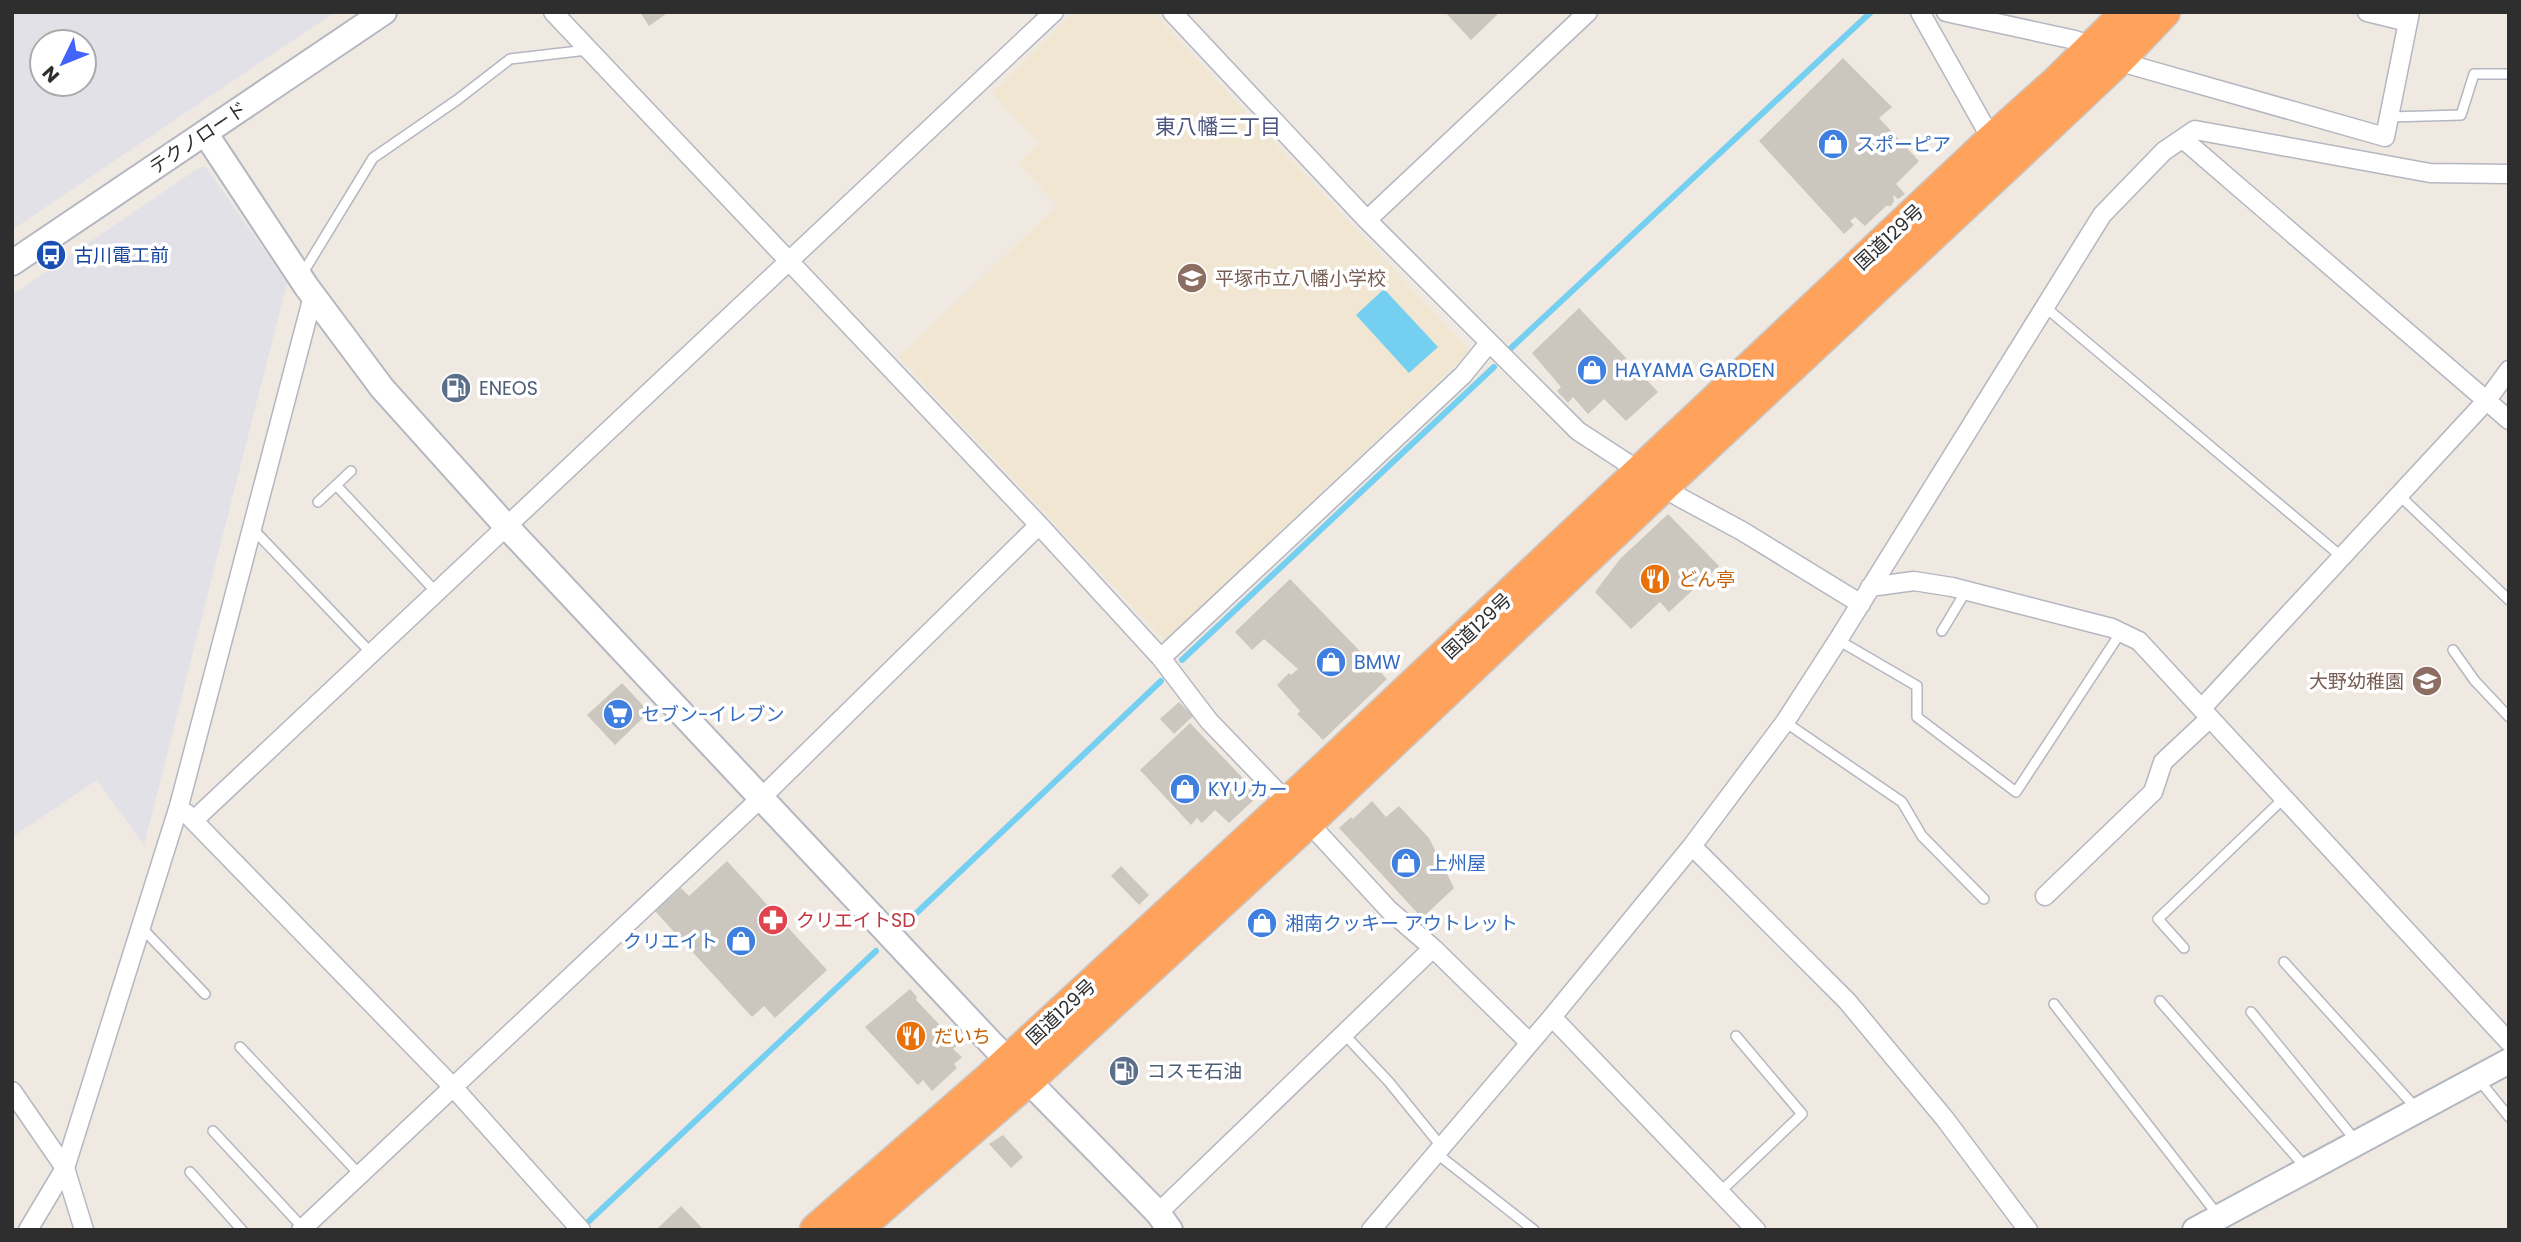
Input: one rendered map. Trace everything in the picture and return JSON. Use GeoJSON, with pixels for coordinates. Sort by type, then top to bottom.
{"type":"FeatureCollection","features":[{"type":"Feature","properties":{"kind":"highway","name":"国道129号"},"geometry":{"type":"LineString","coordinates":[[855,1230],[1018,1070],[1298,812],[2106,54],[2129,12]]}},
{"type":"Feature","properties":{"kind":"highway","name":"国道129号"},"geometry":{"type":"LineString","coordinates":[[1651,480],[1992,140],[2164,12]]}},
{"type":"Feature","properties":{"kind":"highway","name":"国道129号"},"geometry":{"type":"LineString","coordinates":[[816,1230],[904,1155],[1018,1070]]}},
{"type":"Feature","properties":{"kind":"street","name":"テクノロード"},"geometry":{"type":"LineString","coordinates":[[12,262],[384,12]]}},
{"type":"Feature","properties":{"kind":"street"},"geometry":{"type":"LineString","coordinates":[[553,12],[1039,525],[1161,658],[1209,721],[1390,910],[1529,1042]]}},
{"type":"Feature","properties":{"kind":"street"},"geometry":{"type":"LineString","coordinates":[[194,820],[1054,12]]}},
{"type":"Feature","properties":{"kind":"street"},"geometry":{"type":"LineString","coordinates":[[1172,12],[1367,220],[1578,430],[1651,480],[1742,531],[1861,604]]}},
{"type":"Feature","properties":{"kind":"street"},"geometry":{"type":"LineString","coordinates":[[1367,220],[1588,12]]}},
{"type":"Feature","properties":{"kind":"street"},"geometry":{"type":"LineString","coordinates":[[1920,12],[1992,140]]}},
{"type":"Feature","properties":{"kind":"street"},"geometry":{"type":"LineString","coordinates":[[1946,12],[2075,40],[2106,54],[2385,137],[2409,17],[2367,12]]}},
{"type":"Feature","properties":{"kind":"street"},"geometry":{"type":"LineString","coordinates":[[1371,1230],[1552,1017],[1692,846],[1785,722],[1839,640],[2102,215],[2164,151],[2195,130],[2430,173],[2506,177]]}},
{"type":"Feature","properties":{"kind":"street"},"geometry":{"type":"LineString","coordinates":[[205,133],[306,287],[382,388],[507,527],[1018,1070],[1164,1221],[1343,1034],[1433,948]]}},
{"type":"Feature","properties":{"kind":"street"},"geometry":{"type":"LineString","coordinates":[[2183,139],[2509,420]]}},
{"type":"Feature","properties":{"kind":"street"},"geometry":{"type":"LineString","coordinates":[[28,1230],[65,1168],[179,806],[252,527],[306,287]]}},
{"type":"Feature","properties":{"kind":"street"},"geometry":{"type":"LineString","coordinates":[[1161,658],[1463,375],[1489,343]]}},
{"type":"Feature","properties":{"kind":"street"},"geometry":{"type":"LineString","coordinates":[[2045,896],[2153,792],[2162,762],[2342,557],[2487,400],[2509,370]]}},
{"type":"Feature","properties":{"kind":"street"},"geometry":{"type":"LineString","coordinates":[[302,1229],[762,797],[1039,525]]}},
{"type":"Feature","properties":{"kind":"street"},"geometry":{"type":"LineString","coordinates":[[1870,587],[1914,582],[1966,591],[2120,632],[2139,641],[2509,1042]]}},
{"type":"Feature","properties":{"kind":"street"},"geometry":{"type":"LineString","coordinates":[[179,806],[453,1087],[581,1230]]}},
{"type":"Feature","properties":{"kind":"street"},"geometry":{"type":"LineString","coordinates":[[1692,846],[1847,1001],[1945,1119],[2028,1230]]}},
{"type":"Feature","properties":{"kind":"street"},"geometry":{"type":"LineString","coordinates":[[1552,1017],[1756,1230]]}},
{"type":"Feature","properties":{"kind":"street"},"geometry":{"type":"LineString","coordinates":[[2194,1230],[2224,1223],[2306,1168],[2509,1061]]}},
{"type":"Feature","properties":{"kind":"street"},"geometry":{"type":"LineString","coordinates":[[12,1091],[65,1168],[84,1230]]}},
{"type":"Feature","properties":{"kind":"lane"},"geometry":{"type":"LineString","coordinates":[[306,287],[373,158],[457,100],[510,59],[589,50]]}},
{"type":"Feature","properties":{"kind":"lane"},"geometry":{"type":"LineString","coordinates":[[2389,117],[2461,115],[2474,74],[2509,74]]}},
{"type":"Feature","properties":{"kind":"lane"},"geometry":{"type":"LineString","coordinates":[[2045,307],[2342,557]]}},
{"type":"Feature","properties":{"kind":"lane"},"geometry":{"type":"LineString","coordinates":[[318,502],[351,471]]}},
{"type":"Feature","properties":{"kind":"lane"},"geometry":{"type":"LineString","coordinates":[[336,485],[438,593]]}},
{"type":"Feature","properties":{"kind":"lane"},"geometry":{"type":"LineString","coordinates":[[2399,495],[2509,600]]}},
{"type":"Feature","properties":{"kind":"lane"},"geometry":{"type":"LineString","coordinates":[[252,527],[372,654]]}},
{"type":"Feature","properties":{"kind":"lane"},"geometry":{"type":"LineString","coordinates":[[1942,631],[1966,591]]}},
{"type":"Feature","properties":{"kind":"lane"},"geometry":{"type":"LineString","coordinates":[[1839,640],[1917,686],[1917,717],[2016,792],[2120,632]]}},
{"type":"Feature","properties":{"kind":"lane"},"geometry":{"type":"LineString","coordinates":[[2453,650],[2474,681],[2509,717]]}},
{"type":"Feature","properties":{"kind":"lane"},"geometry":{"type":"LineString","coordinates":[[1785,722],[1902,802],[1922,836],[1984,899]]}},
{"type":"Feature","properties":{"kind":"lane"},"geometry":{"type":"LineString","coordinates":[[2185,948],[2158,919],[2284,798]]}},
{"type":"Feature","properties":{"kind":"lane"},"geometry":{"type":"LineString","coordinates":[[141,927],[205,994]]}},
{"type":"Feature","properties":{"kind":"lane"},"geometry":{"type":"LineString","coordinates":[[2284,962],[2417,1110]]}},
{"type":"Feature","properties":{"kind":"lane"},"geometry":{"type":"LineString","coordinates":[[2160,1001],[2306,1168]]}},
{"type":"Feature","properties":{"kind":"lane"},"geometry":{"type":"LineString","coordinates":[[2054,1004],[2224,1223]]}},
{"type":"Feature","properties":{"kind":"lane"},"geometry":{"type":"LineString","coordinates":[[2251,1012],[2357,1142]]}},
{"type":"Feature","properties":{"kind":"lane"},"geometry":{"type":"LineString","coordinates":[[1343,1034],[1389,1082],[1438,1150],[1534,1230]]}},
{"type":"Feature","properties":{"kind":"lane"},"geometry":{"type":"LineString","coordinates":[[1720,1192],[1802,1114],[1737,1036]]}},
{"type":"Feature","properties":{"kind":"lane"},"geometry":{"type":"LineString","coordinates":[[240,1047],[359,1175]]}},
{"type":"Feature","properties":{"kind":"lane"},"geometry":{"type":"LineString","coordinates":[[2477,1078],[2509,1117]]}},
{"type":"Feature","properties":{"kind":"lane"},"geometry":{"type":"LineString","coordinates":[[213,1132],[302,1229]]}},
{"type":"Feature","properties":{"kind":"lane"},"geometry":{"type":"LineString","coordinates":[[190,1172],[242,1230]]}},
{"type":"Feature","properties":{"kind":"shaded area"},"geometry":{"type":"Polygon","coordinates":[[[12,12],[335,12],[12,230],[12,12]]]}},
{"type":"Feature","properties":{"kind":"shaded area","name":"平塚市立八幡小学校"},"geometry":{"type":"Polygon","coordinates":[[[1074,12],[1152,12],[1470,351],[1165,641],[899,357],[1057,206],[1019,163],[1039,143],[992,93],[1074,12]]]}},
{"type":"Feature","properties":{"kind":"shaded area"},"geometry":{"type":"Polygon","coordinates":[[[200,167],[206,167],[287,283],[144,845],[97,780],[12,837],[12,295],[200,167]]]}},
{"type":"Feature","properties":{"kind":"water"},"geometry":{"type":"Polygon","coordinates":[[[1384,289],[1438,347],[1409,373],[1356,315],[1384,289]]]}},
{"type":"Feature","properties":{"kind":"building"},"geometry":{"type":"Polygon","coordinates":[[[640,12],[669,12],[649,26],[640,12]]]}},
{"type":"Feature","properties":{"kind":"building"},"geometry":{"type":"Polygon","coordinates":[[[1445,12],[1500,12],[1471,40],[1445,12]]]}},
{"type":"Feature","properties":{"kind":"building","name":"スポーピア"},"geometry":{"type":"Polygon","coordinates":[[[1843,58],[1892,107],[1879,118],[1919,161],[1896,184],[1905,194],[1898,199],[1893,195],[1891,206],[1886,206],[1865,226],[1855,217],[1850,221],[1854,225],[1844,234],[1759,141],[1843,58]]]}},
{"type":"Feature","properties":{"kind":"building","name":"HAYAMA GARDEN"},"geometry":{"type":"Polygon","coordinates":[[[1579,308],[1658,392],[1626,421],[1604,399],[1588,414],[1573,397],[1568,403],[1557,391],[1561,387],[1532,353],[1579,308]]]}},
{"type":"Feature","properties":{"kind":"building","name":"どん亭"},"geometry":{"type":"Polygon","coordinates":[[[1668,514],[1719,566],[1669,612],[1660,602],[1631,629],[1595,592],[1620,559],[1668,514]]]}},
{"type":"Feature","properties":{"kind":"building","name":"BMW"},"geometry":{"type":"Polygon","coordinates":[[[1290,579],[1387,679],[1323,740],[1297,714],[1300,711],[1277,685],[1289,673],[1291,675],[1298,669],[1264,639],[1252,650],[1235,632],[1290,579]]]}},
{"type":"Feature","properties":{"kind":"building","name":"セブン-イレブン"},"geometry":{"type":"Polygon","coordinates":[[[622,683],[649,712],[615,745],[587,715],[622,683]]]}},
{"type":"Feature","properties":{"kind":"building"},"geometry":{"type":"Polygon","coordinates":[[[1179,702],[1193,716],[1174,734],[1160,719],[1179,702]]]}},
{"type":"Feature","properties":{"kind":"building"},"geometry":{"type":"Polygon","coordinates":[[[1190,723],[1259,795],[1229,823],[1215,810],[1202,823],[1197,818],[1191,825],[1140,770],[1190,723]]]}},
{"type":"Feature","properties":{"kind":"building","name":"上州屋"},"geometry":{"type":"Polygon","coordinates":[[[1372,801],[1386,817],[1399,806],[1429,838],[1454,888],[1422,918],[1339,828],[1372,801]]]}},
{"type":"Feature","properties":{"kind":"building","name":"クリエイト"},"geometry":{"type":"Polygon","coordinates":[[[727,861],[827,970],[775,1018],[764,1006],[752,1017],[655,911],[681,888],[689,896],[727,861]]]}},
{"type":"Feature","properties":{"kind":"building"},"geometry":{"type":"Polygon","coordinates":[[[1121,866],[1149,895],[1139,905],[1111,876],[1121,866]]]}},
{"type":"Feature","properties":{"kind":"building","name":"だいち"},"geometry":{"type":"Polygon","coordinates":[[[910,989],[917,997],[916,1000],[958,1044],[953,1049],[962,1057],[954,1064],[957,1068],[932,1091],[923,1080],[918,1085],[865,1027],[910,989]]]}},
{"type":"Feature","properties":{"kind":"building"},"geometry":{"type":"Polygon","coordinates":[[[1003,1135],[1023,1157],[1011,1168],[989,1144],[1003,1135]]]}},
{"type":"Feature","properties":{"kind":"building"},"geometry":{"type":"Polygon","coordinates":[[[681,1206],[704,1230],[656,1230],[681,1206]]]}},
{"type":"Feature","properties":{"kind":"waterway"},"geometry":{"type":"LineString","coordinates":[[1510,349],[1871,12]]}},
{"type":"Feature","properties":{"kind":"waterway"},"geometry":{"type":"LineString","coordinates":[[1182,660],[1494,367]]}},
{"type":"Feature","properties":{"kind":"waterway"},"geometry":{"type":"LineString","coordinates":[[906,923],[1161,681]]}},
{"type":"Feature","properties":{"kind":"waterway"},"geometry":{"type":"LineString","coordinates":[[589,1221],[876,951]]}},
{"type":"Feature","properties":{"kind":"place","name":"スポーピア"},"geometry":{"type":"Point","coordinates":[1833,144]}},
{"type":"Feature","properties":{"kind":"place","name":"古川電工前"},"geometry":{"type":"Point","coordinates":[51,255]}},
{"type":"Feature","properties":{"kind":"place","name":"平塚市立八幡小学校"},"geometry":{"type":"Point","coordinates":[1192,278]}},
{"type":"Feature","properties":{"kind":"place","name":"HAYAMA GARDEN"},"geometry":{"type":"Point","coordinates":[1592,370]}},
{"type":"Feature","properties":{"kind":"place","name":"ENEOS"},"geometry":{"type":"Point","coordinates":[456,388]}},
{"type":"Feature","properties":{"kind":"place","name":"どん亭"},"geometry":{"type":"Point","coordinates":[1655,579]}},
{"type":"Feature","properties":{"kind":"place","name":"BMW"},"geometry":{"type":"Point","coordinates":[1331,662]}},
{"type":"Feature","properties":{"kind":"place","name":"大野幼稚園"},"geometry":{"type":"Point","coordinates":[2427,681]}},
{"type":"Feature","properties":{"kind":"place","name":"セブン-イレブン"},"geometry":{"type":"Point","coordinates":[618,714]}},
{"type":"Feature","properties":{"kind":"place","name":"KYリカー"},"geometry":{"type":"Point","coordinates":[1185,789]}},
{"type":"Feature","properties":{"kind":"place","name":"上州屋"},"geometry":{"type":"Point","coordinates":[1406,863]}},
{"type":"Feature","properties":{"kind":"place","name":"クリエイトSD"},"geometry":{"type":"Point","coordinates":[773,920]}},
{"type":"Feature","properties":{"kind":"place","name":"湘南クッキー アウトレット"},"geometry":{"type":"Point","coordinates":[1262,923]}},
{"type":"Feature","properties":{"kind":"place","name":"クリエイト"},"geometry":{"type":"Point","coordinates":[741,941]}},
{"type":"Feature","properties":{"kind":"place","name":"だいち"},"geometry":{"type":"Point","coordinates":[911,1036]}},
{"type":"Feature","properties":{"kind":"place","name":"コスモ石油"},"geometry":{"type":"Point","coordinates":[1124,1071]}},
{"type":"Feature","properties":{"kind":"district","name":"東八幡三丁目"},"geometry":{"type":"Point","coordinates":[1218,126]}}]}
